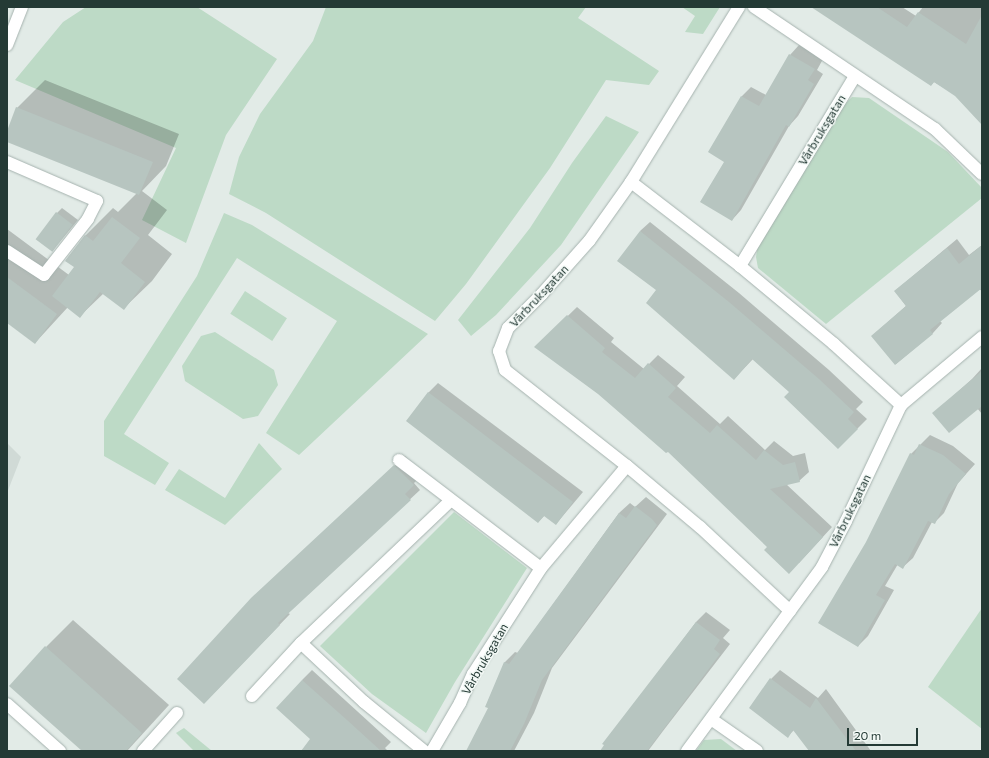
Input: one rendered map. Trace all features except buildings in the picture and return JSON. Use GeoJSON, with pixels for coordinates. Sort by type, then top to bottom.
{"type":"FeatureCollection","features":[{"type":"Feature","properties":{"kind":"street"},"geometry":{"type":"LineString","coordinates":[[7,45],[22,7]]}},
{"type":"Feature","properties":{"kind":"street","name":"Vårbruksgatan"},"geometry":{"type":"LineString","coordinates":[[739,7],[631,182],[589,241],[542,294],[508,328],[499,351],[505,370],[627,466],[700,527],[790,611]]}},
{"type":"Feature","properties":{"kind":"street"},"geometry":{"type":"LineString","coordinates":[[754,7],[935,129],[982,174]]}},
{"type":"Feature","properties":{"kind":"street","name":"Vårbruksgatan"},"geometry":{"type":"LineString","coordinates":[[740,266],[855,76]]}},
{"type":"Feature","properties":{"kind":"street"},"geometry":{"type":"LineString","coordinates":[[7,162],[98,201],[88,219],[44,275],[7,251]]}},
{"type":"Feature","properties":{"kind":"street"},"geometry":{"type":"LineString","coordinates":[[631,182],[740,266],[834,344],[901,405]]}},
{"type":"Feature","properties":{"kind":"street","name":"Vårbruksgatan"},"geometry":{"type":"LineString","coordinates":[[687,751],[790,611],[825,560],[846,521],[901,405],[982,336]]}},
{"type":"Feature","properties":{"kind":"street"},"geometry":{"type":"LineString","coordinates":[[399,460],[541,568]]}},
{"type":"Feature","properties":{"kind":"street","name":"Vårbruksgatan"},"geometry":{"type":"LineString","coordinates":[[432,751],[460,703],[473,674],[541,568],[627,466]]}},
{"type":"Feature","properties":{"kind":"street"},"geometry":{"type":"LineString","coordinates":[[252,696],[301,643],[451,500]]}},
{"type":"Feature","properties":{"kind":"street"},"geometry":{"type":"LineString","coordinates":[[301,643],[364,702],[424,751]]}},
{"type":"Feature","properties":{"kind":"street"},"geometry":{"type":"LineString","coordinates":[[7,704],[60,751]]}},
{"type":"Feature","properties":{"kind":"street"},"geometry":{"type":"LineString","coordinates":[[143,751],[177,713]]}},
{"type":"Feature","properties":{"kind":"street"},"geometry":{"type":"LineString","coordinates":[[711,718],[757,751]]}},
{"type":"Feature","properties":{"kind":"shaded area"},"geometry":{"type":"Polygon","coordinates":[[[7,443],[21,457],[7,493],[7,443]]]}},
{"type":"Feature","properties":{"kind":"green space"},"geometry":{"type":"Polygon","coordinates":[[[86,7],[197,7],[277,59],[226,135],[186,243],[142,220],[176,148],[15,80],[63,22],[86,7]]]}},
{"type":"Feature","properties":{"kind":"green space"},"geometry":{"type":"Polygon","coordinates":[[[326,7],[586,7],[578,18],[659,71],[649,85],[606,80],[550,168],[466,284],[435,321],[266,213],[229,194],[239,157],[260,114],[313,41],[326,7]]]}},
{"type":"Feature","properties":{"kind":"green space"},"geometry":{"type":"Polygon","coordinates":[[[682,7],[720,7],[703,34],[685,32],[695,16],[682,7]]]}},
{"type":"Feature","properties":{"kind":"green space"},"geometry":{"type":"Polygon","coordinates":[[[852,97],[869,98],[948,152],[982,188],[982,198],[826,324],[758,268],[756,257],[758,244],[842,107],[852,97]]]}},
{"type":"Feature","properties":{"kind":"green space"},"geometry":{"type":"Polygon","coordinates":[[[606,116],[639,132],[561,245],[496,315],[471,336],[458,320],[530,228],[572,163],[606,116]]]}},
{"type":"Feature","properties":{"kind":"green space"},"geometry":{"type":"Polygon","coordinates":[[[224,213],[252,225],[428,334],[299,455],[266,433],[337,321],[237,258],[124,434],[169,463],[155,485],[104,456],[104,421],[197,276],[224,213]]]}},
{"type":"Feature","properties":{"kind":"green space"},"geometry":{"type":"Polygon","coordinates":[[[245,291],[287,318],[272,341],[230,314],[245,291]]]}},
{"type":"Feature","properties":{"kind":"green space"},"geometry":{"type":"Polygon","coordinates":[[[215,332],[274,370],[278,385],[258,416],[243,419],[185,381],[182,366],[201,336],[215,332]]]}},
{"type":"Feature","properties":{"kind":"green space"},"geometry":{"type":"Polygon","coordinates":[[[259,443],[282,469],[225,525],[165,490],[179,469],[225,498],[259,443]]]}},
{"type":"Feature","properties":{"kind":"green space"},"geometry":{"type":"Polygon","coordinates":[[[454,512],[527,568],[455,682],[426,733],[372,694],[320,646],[454,512]]]}},
{"type":"Feature","properties":{"kind":"green space"},"geometry":{"type":"Polygon","coordinates":[[[982,608],[982,729],[928,687],[982,608]]]}},
{"type":"Feature","properties":{"kind":"green space"},"geometry":{"type":"Polygon","coordinates":[[[184,728],[212,751],[194,751],[176,733],[184,728]]]}},
{"type":"Feature","properties":{"kind":"green space"},"geometry":{"type":"Polygon","coordinates":[[[721,739],[737,751],[696,751],[704,740],[721,739]]]}}]}
